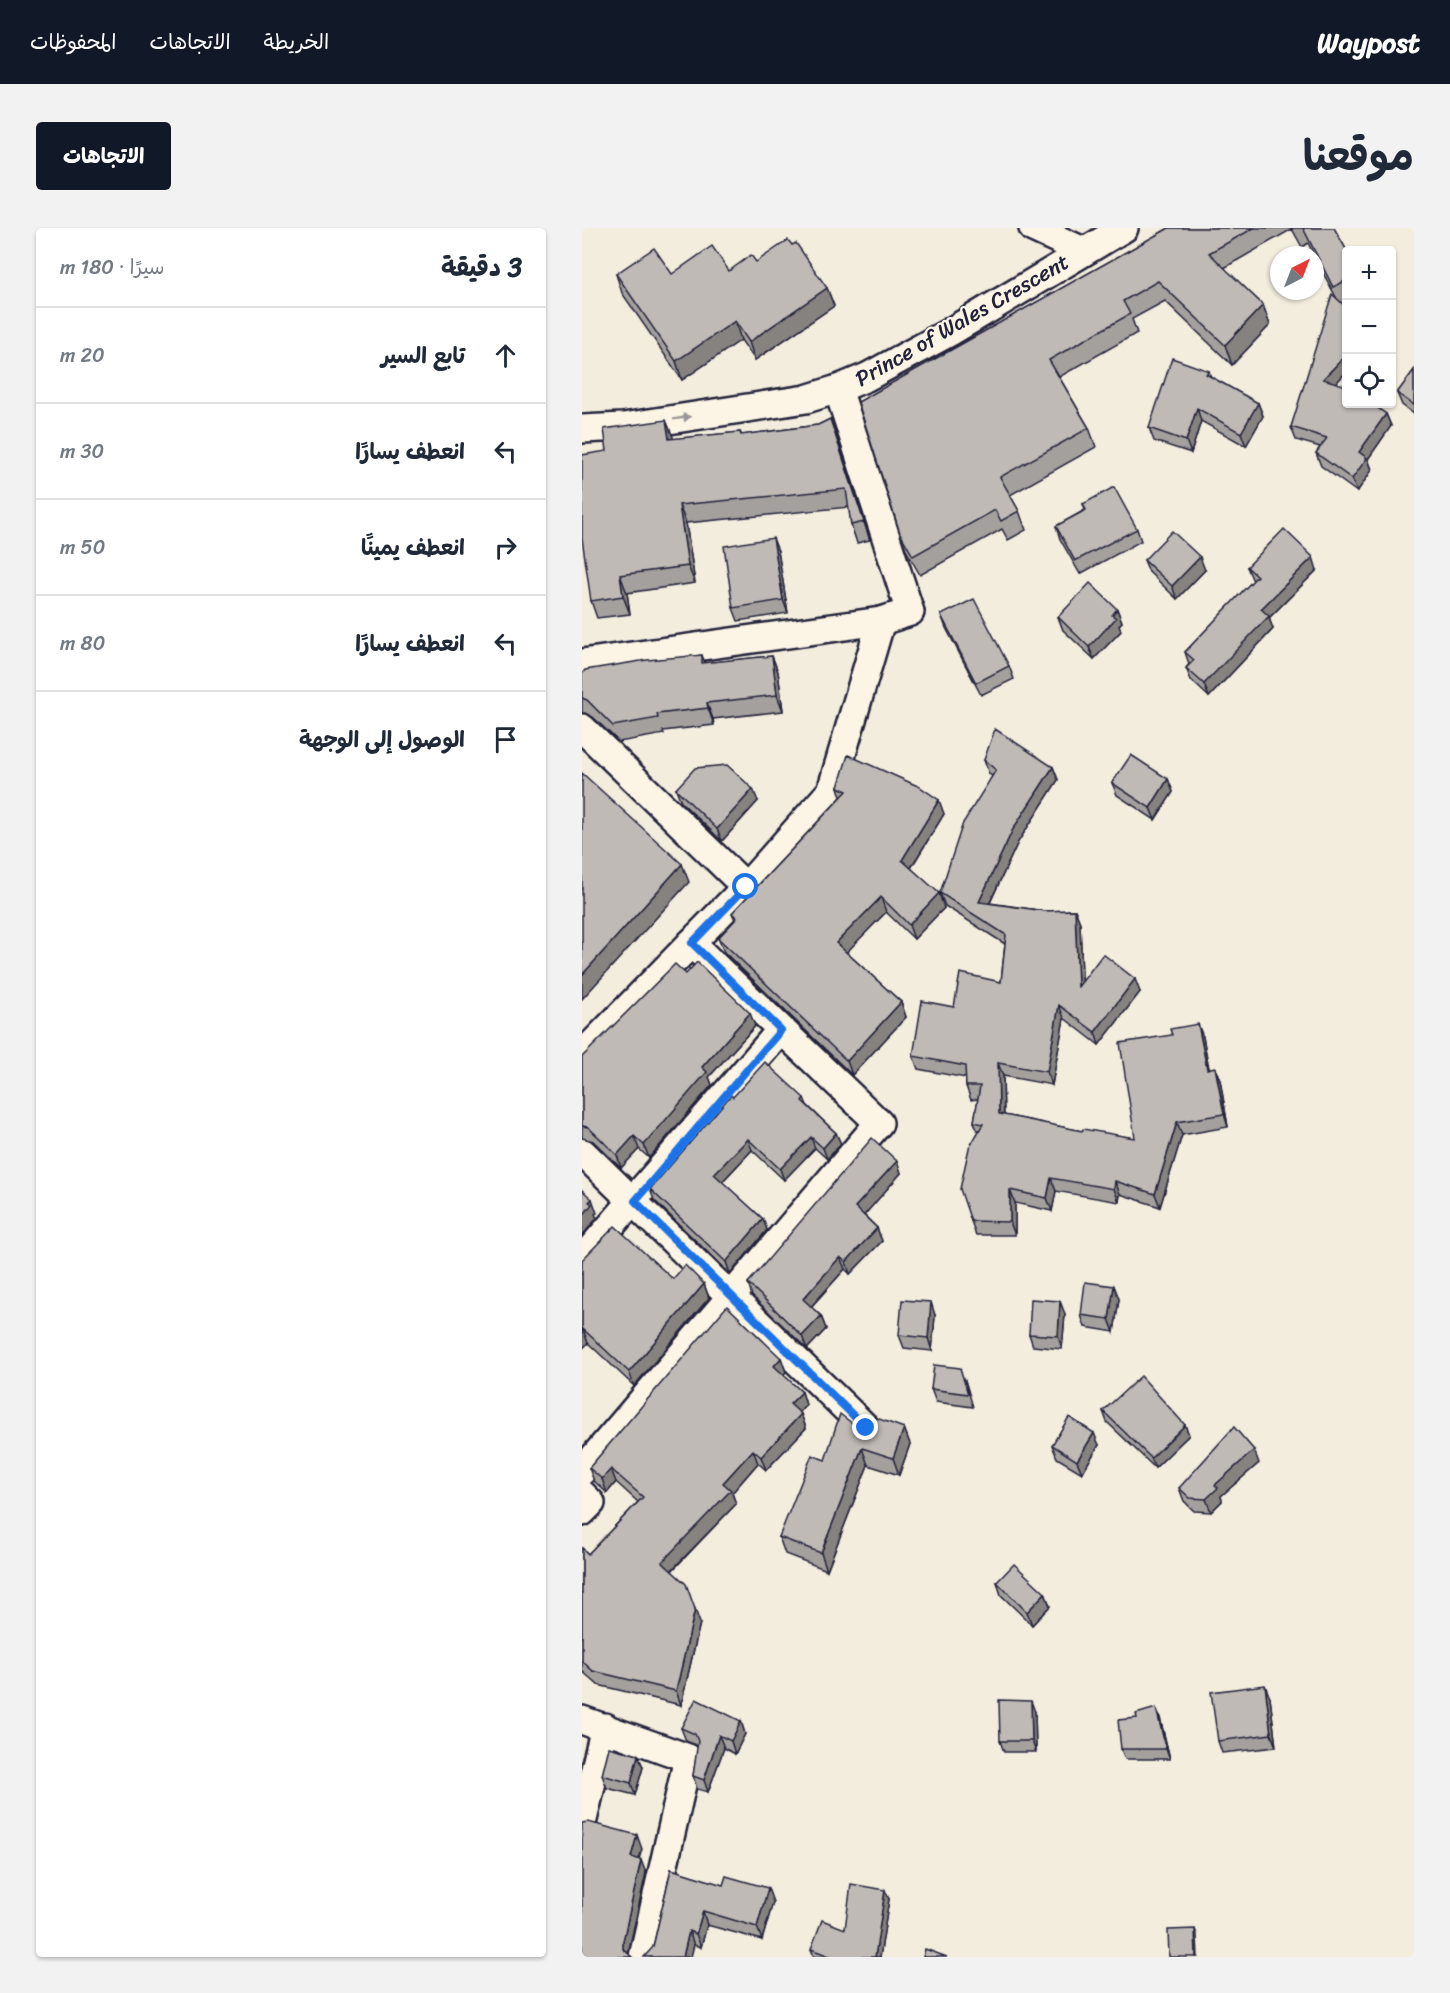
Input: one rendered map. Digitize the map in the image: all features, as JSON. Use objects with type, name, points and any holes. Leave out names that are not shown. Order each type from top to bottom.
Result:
[{"type":"street","points":[[1033,228],[1083,250]]},
{"type":"street","name":"Prince of Wales Crescent","points":[[582,429],[622,427],[806,399],[838,390],[950,332],[1083,250],[1124,228]]},
{"type":"street","points":[[582,663],[881,621],[910,612],[838,390]]},
{"type":"street","points":[[582,1055],[746,887],[831,791],[881,621]]},
{"type":"street","points":[[582,728],[746,887]]},
{"type":"street","points":[[582,1472],[879,1122],[692,943]]},
{"type":"street","points":[[582,1259],[635,1201],[781,1030]]},
{"type":"street","points":[[582,1152],[866,1428]]},
{"type":"street","points":[[582,1494],[591,1503],[582,1512]]},
{"type":"street","points":[[582,1824],[594,1724],[688,1758],[643,1957]]},
{"type":"building","points":[[1169,228],[1254,228],[1209,253],[1263,305],[1225,345],[1158,281],[1123,301],[1130,314],[1049,360],[1089,428],[1000,477],[1019,511],[1001,521],[995,510],[913,556],[900,533],[858,402]]},
{"type":"building","points":[[1303,228],[1334,228],[1344,246],[1342,246],[1342,282],[1333,287],[1324,269],[1324,246],[1312,246]]},
{"type":"building","points":[[788,240],[792,245],[796,243],[827,288],[749,342],[735,321],[676,361],[616,274],[654,248],[672,274],[712,246],[729,271],[751,255],[756,262]]},
{"type":"building","points":[[1332,294],[1342,303],[1342,359],[1323,379],[1342,385],[1342,408],[1378,408],[1386,414],[1359,452],[1367,458],[1352,479],[1316,453],[1327,438],[1291,427]]},
{"type":"building","points":[[1172,358],[1209,371],[1206,374],[1258,403],[1241,433],[1197,408],[1186,441],[1149,428]]},
{"type":"building","points":[[1414,370],[1414,405],[1397,393]]},
{"type":"building","points":[[830,419],[864,522],[851,525],[846,489],[679,505],[688,566],[620,575],[623,596],[591,601],[582,538],[582,455],[607,451],[604,429],[666,420],[669,439],[740,432],[741,435],[818,425]]},
{"type":"building","points":[[1114,487],[1137,529],[1075,561],[1056,526],[1086,510],[1083,504]]},
{"type":"building","points":[[1284,529],[1313,557],[1261,609],[1269,616],[1204,684],[1186,668],[1194,660],[1185,652],[1257,576],[1247,567]]},
{"type":"building","points":[[1172,531],[1200,557],[1172,586],[1144,560]]},
{"type":"building","points":[[773,538],[783,600],[733,608],[724,546]]},
{"type":"building","points":[[1090,583],[1117,609],[1112,615],[1116,618],[1089,647],[1058,617]]},
{"type":"building","points":[[974,599],[1009,666],[976,683],[941,615]]},
{"type":"building","points":[[702,655],[702,663],[772,656],[777,695],[707,703],[708,708],[657,714],[658,718],[613,726],[587,700],[582,698],[582,674],[585,670],[647,660]]},
{"type":"building","points":[[995,729],[1053,767],[1013,829],[979,902],[1045,911],[1075,910],[1078,987],[1103,954],[1135,979],[1095,1032],[1059,1005],[1047,1072],[998,1063],[999,1114],[1082,1131],[1083,1129],[1135,1138],[1120,1043],[1172,1035],[1170,1029],[1198,1024],[1207,1069],[1215,1067],[1224,1114],[1177,1122],[1155,1194],[1115,1181],[1114,1189],[1051,1178],[1047,1198],[1010,1190],[1010,1222],[971,1221],[960,1189],[969,1148],[983,1124],[974,1122],[980,1086],[966,1086],[965,1066],[913,1056],[922,1001],[954,1007],[960,973],[1001,982],[1006,935],[940,893],[963,823],[996,770],[984,760]]},
{"type":"building","points":[[848,755],[920,787],[939,800],[902,860],[939,893],[909,925],[881,897],[836,943],[901,1002],[847,1061],[718,938],[737,918],[732,913],[847,791],[838,787]]},
{"type":"building","points":[[1131,755],[1168,779],[1150,808],[1112,783]]},
{"type":"building","points":[[727,765],[753,789],[717,829],[676,789],[695,768]]},
{"type":"building","points":[[582,773],[682,864],[582,975]]},
{"type":"building","points":[[697,962],[750,1013],[702,1067],[707,1072],[644,1145],[634,1136],[617,1155],[588,1127],[582,1126],[582,1057],[675,964],[686,974]]},
{"type":"building","points":[[765,1062],[804,1098],[802,1101],[836,1133],[823,1148],[811,1137],[780,1169],[748,1139],[714,1174],[763,1219],[726,1262],[650,1189],[731,1095],[733,1097]]},
{"type":"building","points":[[872,1138],[897,1161],[855,1207],[877,1228],[846,1262],[840,1257],[803,1299],[821,1316],[802,1336],[748,1283]]},
{"type":"building","points":[[582,1190],[592,1199],[589,1202],[592,1204],[582,1217]]},
{"type":"building","points":[[615,1226],[673,1279],[685,1265],[704,1284],[629,1372],[582,1330],[582,1260]]},
{"type":"building","points":[[1085,1282],[1114,1286],[1109,1319],[1081,1315]]},
{"type":"building","points":[[1031,1299],[1060,1301],[1058,1336],[1029,1334]]},
{"type":"building","points":[[902,1300],[931,1302],[928,1338],[899,1335]]},
{"type":"building","points":[[727,1306],[781,1358],[774,1366],[802,1392],[790,1404],[801,1414],[761,1457],[753,1450],[723,1483],[731,1490],[662,1562],[686,1584],[695,1609],[676,1691],[593,1671],[582,1661],[582,1548],[588,1554],[643,1497],[611,1469],[602,1479],[589,1468]]},
{"type":"building","points":[[934,1365],[960,1368],[968,1394],[931,1389]]},
{"type":"building","points":[[1141,1376],[1185,1425],[1151,1458],[1103,1411]]},
{"type":"building","points":[[840,1414],[857,1427],[865,1426],[874,1417],[904,1428],[893,1458],[862,1448],[821,1553],[779,1537],[812,1455],[825,1460]]},
{"type":"building","points":[[1069,1417],[1094,1433],[1077,1461],[1052,1445]]},
{"type":"building","points":[[1234,1427],[1254,1450],[1215,1485],[1218,1488],[1206,1499],[1190,1498],[1179,1488]]},
{"type":"building","points":[[1014,1564],[1045,1593],[1027,1612],[997,1582]]},
{"type":"building","points":[[1265,1685],[1271,1734],[1218,1741],[1211,1692]]},
{"type":"building","points":[[696,1699],[741,1721],[731,1741],[719,1735],[704,1780],[693,1776],[698,1741],[695,1734],[681,1728]]},
{"type":"building","points":[[999,1700],[1031,1701],[1032,1741],[1000,1741]]},
{"type":"building","points":[[1156,1708],[1166,1749],[1121,1749],[1118,1720],[1137,1718],[1136,1714]]},
{"type":"building","points":[[609,1747],[638,1755],[631,1783],[602,1775]]},
{"type":"building","points":[[588,1822],[637,1835],[631,1857],[641,1860],[623,1941],[623,1949],[632,1957],[582,1957],[582,1823]]},
{"type":"building","points":[[671,1869],[723,1885],[726,1876],[768,1888],[757,1927],[703,1911],[696,1934],[689,1931],[683,1957],[644,1957],[653,1947]]},
{"type":"building","points":[[851,1884],[885,1890],[875,1957],[832,1957],[811,1949],[822,1920],[845,1929]]},
{"type":"building","points":[[1195,1929],[1196,1957],[1169,1957],[1168,1930]]},
{"type":"building","points":[[925,1949],[947,1957],[923,1957]]},
{"type":"route","points":[[746,887],[692,943],[781,1030],[635,1201],[866,1428]]}]
